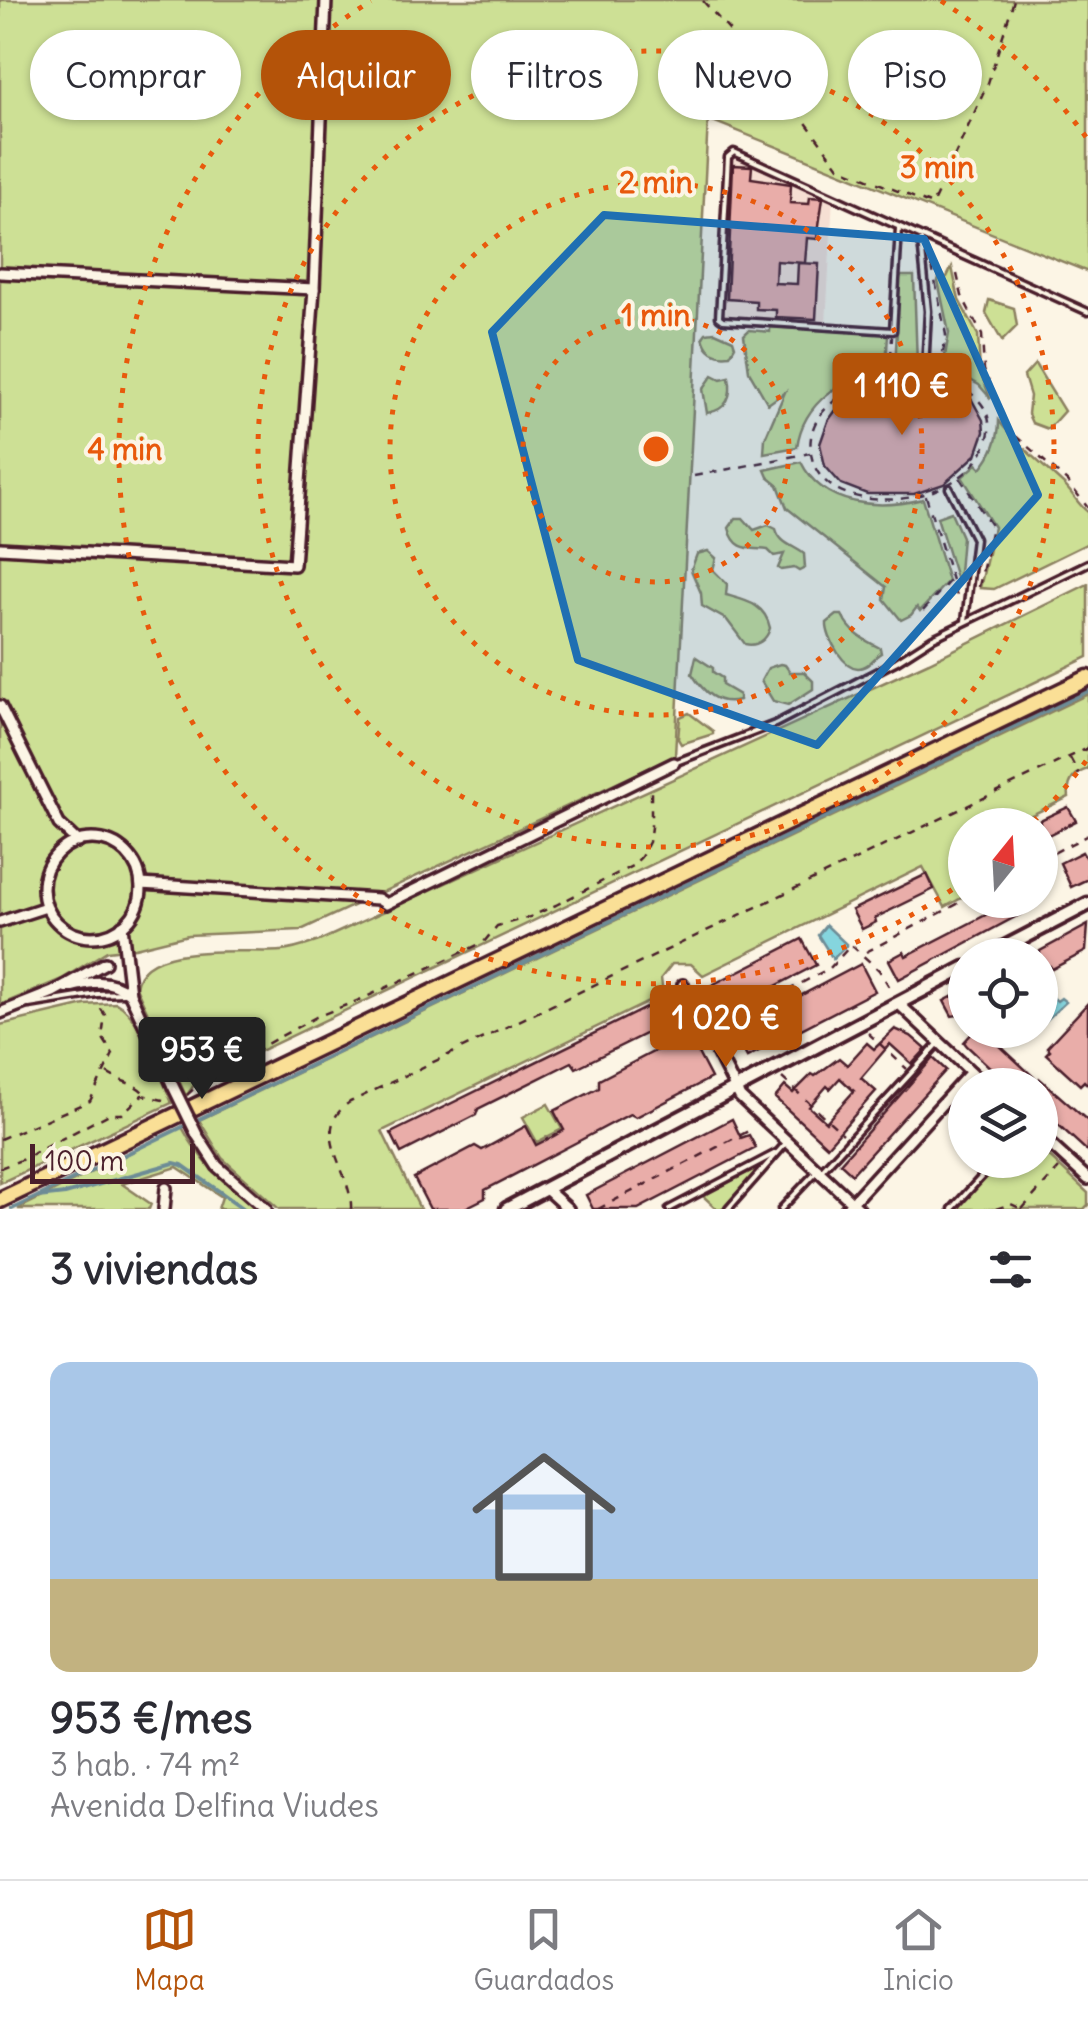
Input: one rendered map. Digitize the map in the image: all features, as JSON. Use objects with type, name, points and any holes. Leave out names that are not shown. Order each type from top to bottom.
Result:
[{"type":"highway","points":[[0,1200],[1088,678]]},
{"type":"street","points":[[0,548],[294,565],[314,289],[326,0]]},
{"type":"street","points":[[0,273],[314,289]]},
{"type":"street","points":[[0,706],[59,824],[78,842]]},
{"type":"street","points":[[142,884],[378,899],[386,904],[674,763]]},
{"type":"street","points":[[59,824],[61,850]]},
{"type":"street","points":[[104,840],[133,861],[142,884],[134,913],[122,926],[106,935],[88,937],[56,922],[46,907],[42,889],[46,872],[61,850],[78,842],[104,840]]},
{"type":"street","points":[[1023,938],[1088,904]]},
{"type":"street","points":[[0,922],[46,907]]},
{"type":"street","points":[[122,926],[130,994],[197,1135],[218,1166],[266,1209]]},
{"type":"street","points":[[106,935],[124,958]]},
{"type":"street","points":[[0,1013],[53,992],[106,963],[102,970],[105,982]]},
{"type":"street","points":[[507,1209],[735,1089],[895,998],[948,975]]},
{"type":"street","points":[[53,992],[105,982],[130,994]]},
{"type":"street","points":[[683,984],[735,1089],[853,1207],[948,1098]]},
{"type":"street","points":[[895,998],[967,1068]]},
{"type":"street","points":[[1058,1152],[1088,1180]]},
{"type":"street","points":[[164,1209],[166,1188]]},
{"type":"street","points":[[546,1188],[568,1209]]},
{"type":"lane","points":[[899,228],[892,331],[721,320],[718,314],[729,154],[738,152],[899,228],[921,240],[1088,312]]},
{"type":"lane","points":[[921,240],[928,312],[925,370]]},
{"type":"lane","points":[[949,488],[975,539],[965,622]]},
{"type":"lane","points":[[674,763],[775,724],[965,622],[1088,563]]},
{"type":"lane","points":[[14,1008],[98,994],[130,994]]},
{"type":"lane","points":[[782,1209],[940,1043]]},
{"type":"lane","points":[[728,1209],[787,1142]]},
{"type":"lane","points":[[670,1209],[776,1153]]},
{"type":"lane","points":[[952,1209],[980,1178]]},
{"type":"path","points":[[703,1],[778,85],[839,167],[932,205],[988,83],[1014,0]]},
{"type":"path","points":[[930,254],[946,335],[938,378]]},
{"type":"path","points":[[957,274],[962,296],[982,335],[984,370],[1008,430],[1068,482],[1088,508]]},
{"type":"path","points":[[890,376],[892,331]]},
{"type":"path","points":[[890,376],[938,378],[960,385],[984,408],[989,431],[980,456],[971,467],[926,494],[877,500],[846,493],[822,477],[810,453],[813,431],[828,408],[854,389],[890,376]]},
{"type":"path","points":[[694,476],[810,453]]},
{"type":"path","points":[[926,494],[965,622]]},
{"type":"path","points":[[922,611],[952,578]]},
{"type":"path","points":[[351,1209],[350,1187],[334,1156],[331,1136],[336,1115],[350,1102],[1088,748]]},
{"type":"path","points":[[1069,757],[1079,775]]},
{"type":"path","points":[[106,1072],[121,1083],[137,1086],[145,1094],[178,1101],[208,1076],[316,1017],[484,942],[497,926],[530,917],[632,866],[649,842],[650,775]]},
{"type":"path","points":[[1058,851],[1088,835]]},
{"type":"path","points":[[866,952],[948,909]]},
{"type":"path","points":[[716,1028],[830,968],[851,945],[880,971],[895,998]]},
{"type":"path","points":[[0,1139],[90,1100],[113,1054],[100,1032],[104,1011],[90,1000]]},
{"type":"path","points":[[868,1033],[912,1073]]},
{"type":"path","points":[[782,1078],[850,1140]]},
{"type":"path","points":[[0,1168],[109,1114],[122,1114],[130,1103],[145,1094]]},
{"type":"path","points":[[598,1209],[754,1128]]},
{"type":"path","points":[[996,1209],[1011,1204],[1022,1209],[1067,1160]]},
{"type":"highlighted area","points":[[604,215],[924,239],[1038,495],[817,745],[578,660],[492,332]]},
{"type":"shaded area","points":[[731,154],[833,197],[826,324],[721,318]]},
{"type":"green space","points":[[0,0],[1088,0],[1088,272],[710,120],[828,120],[828,30],[658,30],[658,120],[708,120],[675,756],[301,930],[188,935],[107,951],[62,979],[0,1005]]},
{"type":"green space","points":[[952,267],[959,300],[978,335],[980,372],[991,399],[979,385],[963,376],[961,381],[942,374],[949,333],[938,281],[939,277],[947,277]]},
{"type":"green space","points":[[900,276],[914,276],[917,365],[895,367]]},
{"type":"green space","points":[[989,300],[1014,308],[1017,326],[1002,341],[986,313]]},
{"type":"green space","points":[[770,327],[888,334],[886,368],[855,378],[828,394],[808,417],[797,447],[764,453],[765,438],[785,392],[768,404],[749,371],[744,335],[749,330],[770,332]]},
{"type":"green space","points":[[715,332],[733,340],[735,346],[730,355],[716,354],[707,346],[703,337]]},
{"type":"green space","points":[[1035,364],[1064,411],[1048,429],[1032,423],[1028,414],[1030,396],[1024,376]]},
{"type":"green space","points":[[713,375],[729,377],[730,390],[724,405],[707,413],[703,389]]},
{"type":"green space","points":[[999,421],[1088,512],[1088,543],[994,589],[980,588],[994,527],[962,477],[977,464],[981,468],[989,457]]},
{"type":"green space","points":[[801,462],[823,488],[854,502],[888,504],[923,499],[948,581],[920,611],[917,607],[901,620],[884,599],[886,587],[787,508],[778,485],[765,470]]},
{"type":"green space","points":[[951,512],[962,537],[958,584],[937,517]]},
{"type":"green space","points":[[736,518],[743,518],[754,530],[768,525],[776,529],[784,541],[804,554],[805,568],[781,570],[778,568],[784,554],[774,556],[768,550],[739,545],[729,528]]},
{"type":"green space","points":[[708,551],[716,558],[713,570],[727,584],[726,595],[754,605],[768,620],[770,628],[761,641],[745,644],[727,620],[702,606],[691,570],[697,554]]},
{"type":"green space","points":[[1088,584],[1088,657],[197,1081],[186,1096],[136,987],[142,972],[156,962],[197,953],[286,950],[319,941],[929,662]]},
{"type":"green space","points":[[842,615],[858,635],[880,648],[881,653],[866,666],[850,665],[833,645],[827,623]]},
{"type":"green space","points":[[696,657],[713,668],[722,678],[722,685],[739,695],[739,700],[724,701],[706,691],[692,674]]},
{"type":"green space","points":[[780,664],[790,672],[804,672],[813,681],[813,689],[788,705],[773,701],[761,681],[768,668]]},
{"type":"green space","points":[[1088,694],[1088,769],[1073,779],[1069,797],[1046,808],[948,808],[948,905],[945,907],[923,867],[703,975],[691,964],[672,964],[661,978],[663,995],[382,1131],[420,1209],[279,1209],[222,1158],[199,1120]]},
{"type":"green space","points":[[689,713],[713,734],[681,744],[680,717]]},
{"type":"green space","points":[[116,1003],[142,1033],[172,1103],[0,1183],[0,1025],[85,1005]]},
{"type":"green space","points":[[548,1104],[562,1129],[537,1142],[523,1117]]},
{"type":"green space","points":[[182,1127],[215,1172],[257,1209],[218,1209],[222,1197],[177,1167],[122,1184],[151,1204],[149,1209],[18,1209]]},
{"type":"green space","points":[[1058,1165],[1088,1193],[1084,1209],[956,1209],[985,1178],[1058,1178]]},
{"type":"green space","points":[[753,1170],[756,1173],[723,1209],[717,1209],[703,1196]]},
{"type":"water","points":[[826,925],[847,945],[833,959],[818,935]]},
{"type":"building","points":[[733,165],[752,166],[751,178],[791,184],[790,203],[809,204],[810,197],[823,198],[817,239],[807,238],[805,263],[776,261],[775,283],[797,284],[798,263],[819,264],[816,319],[776,317],[776,310],[756,309],[756,301],[727,299]]},
{"type":"building","points":[[922,379],[951,386],[972,400],[983,420],[984,432],[976,455],[944,484],[914,494],[867,494],[841,484],[825,466],[820,444],[836,410],[874,386]]},
{"type":"building","points":[[1068,807],[1076,821],[1058,830],[1058,812]]},
{"type":"building","points":[[1082,852],[1088,856],[1088,879],[1071,887],[1060,863]]},
{"type":"building","points":[[927,874],[934,889],[875,918],[876,922],[862,929],[852,910]]},
{"type":"building","points":[[980,918],[1013,918],[976,938],[948,938],[948,953],[899,979],[889,960],[904,952],[906,956]]},
{"type":"building","points":[[1088,925],[1086,951],[1058,966],[1058,941]]},
{"type":"building","points":[[802,939],[816,965],[724,1013],[710,986]]},
{"type":"building","points":[[861,964],[875,991],[747,1057],[733,1031]]},
{"type":"building","points":[[658,1002],[667,1019],[665,1024],[576,1068],[572,1062],[401,1153],[391,1133]]},
{"type":"building","points":[[1088,1003],[1088,1085],[1084,1081],[1080,1085],[1046,1054],[1048,1048],[1058,1048],[1058,1035]]},
{"type":"building","points":[[895,1029],[926,1049],[912,1064],[890,1044],[861,1078],[876,1091],[827,1146],[775,1098],[785,1086],[793,1093],[812,1074],[815,1076],[839,1058],[847,1065],[867,1043],[874,1049]],"holes":[[[840,1078],[854,1091],[826,1122],[809,1107],[827,1086],[830,1089]]]},
{"type":"building","points":[[688,1034],[711,1078],[636,1117],[630,1114],[485,1190],[485,1198],[463,1209],[430,1209],[414,1178],[475,1146],[482,1150],[526,1126],[536,1145],[554,1136],[564,1130],[554,1111],[599,1088],[599,1080]]},
{"type":"building","points":[[969,1048],[1002,1048],[1024,1068],[991,1068]]},
{"type":"building","points":[[933,1058],[946,1070],[852,1174],[840,1163]]},
{"type":"building","points":[[1058,1095],[1088,1121],[1088,1152],[1058,1124]]},
{"type":"building","points":[[732,1119],[741,1138],[749,1135],[756,1148],[638,1209],[593,1209],[586,1195]]},
{"type":"waterway","points":[[12,1209],[1088,691]]},
{"type":"waterway","points":[[38,1197],[65,1194],[174,1163],[244,1209]]}]
